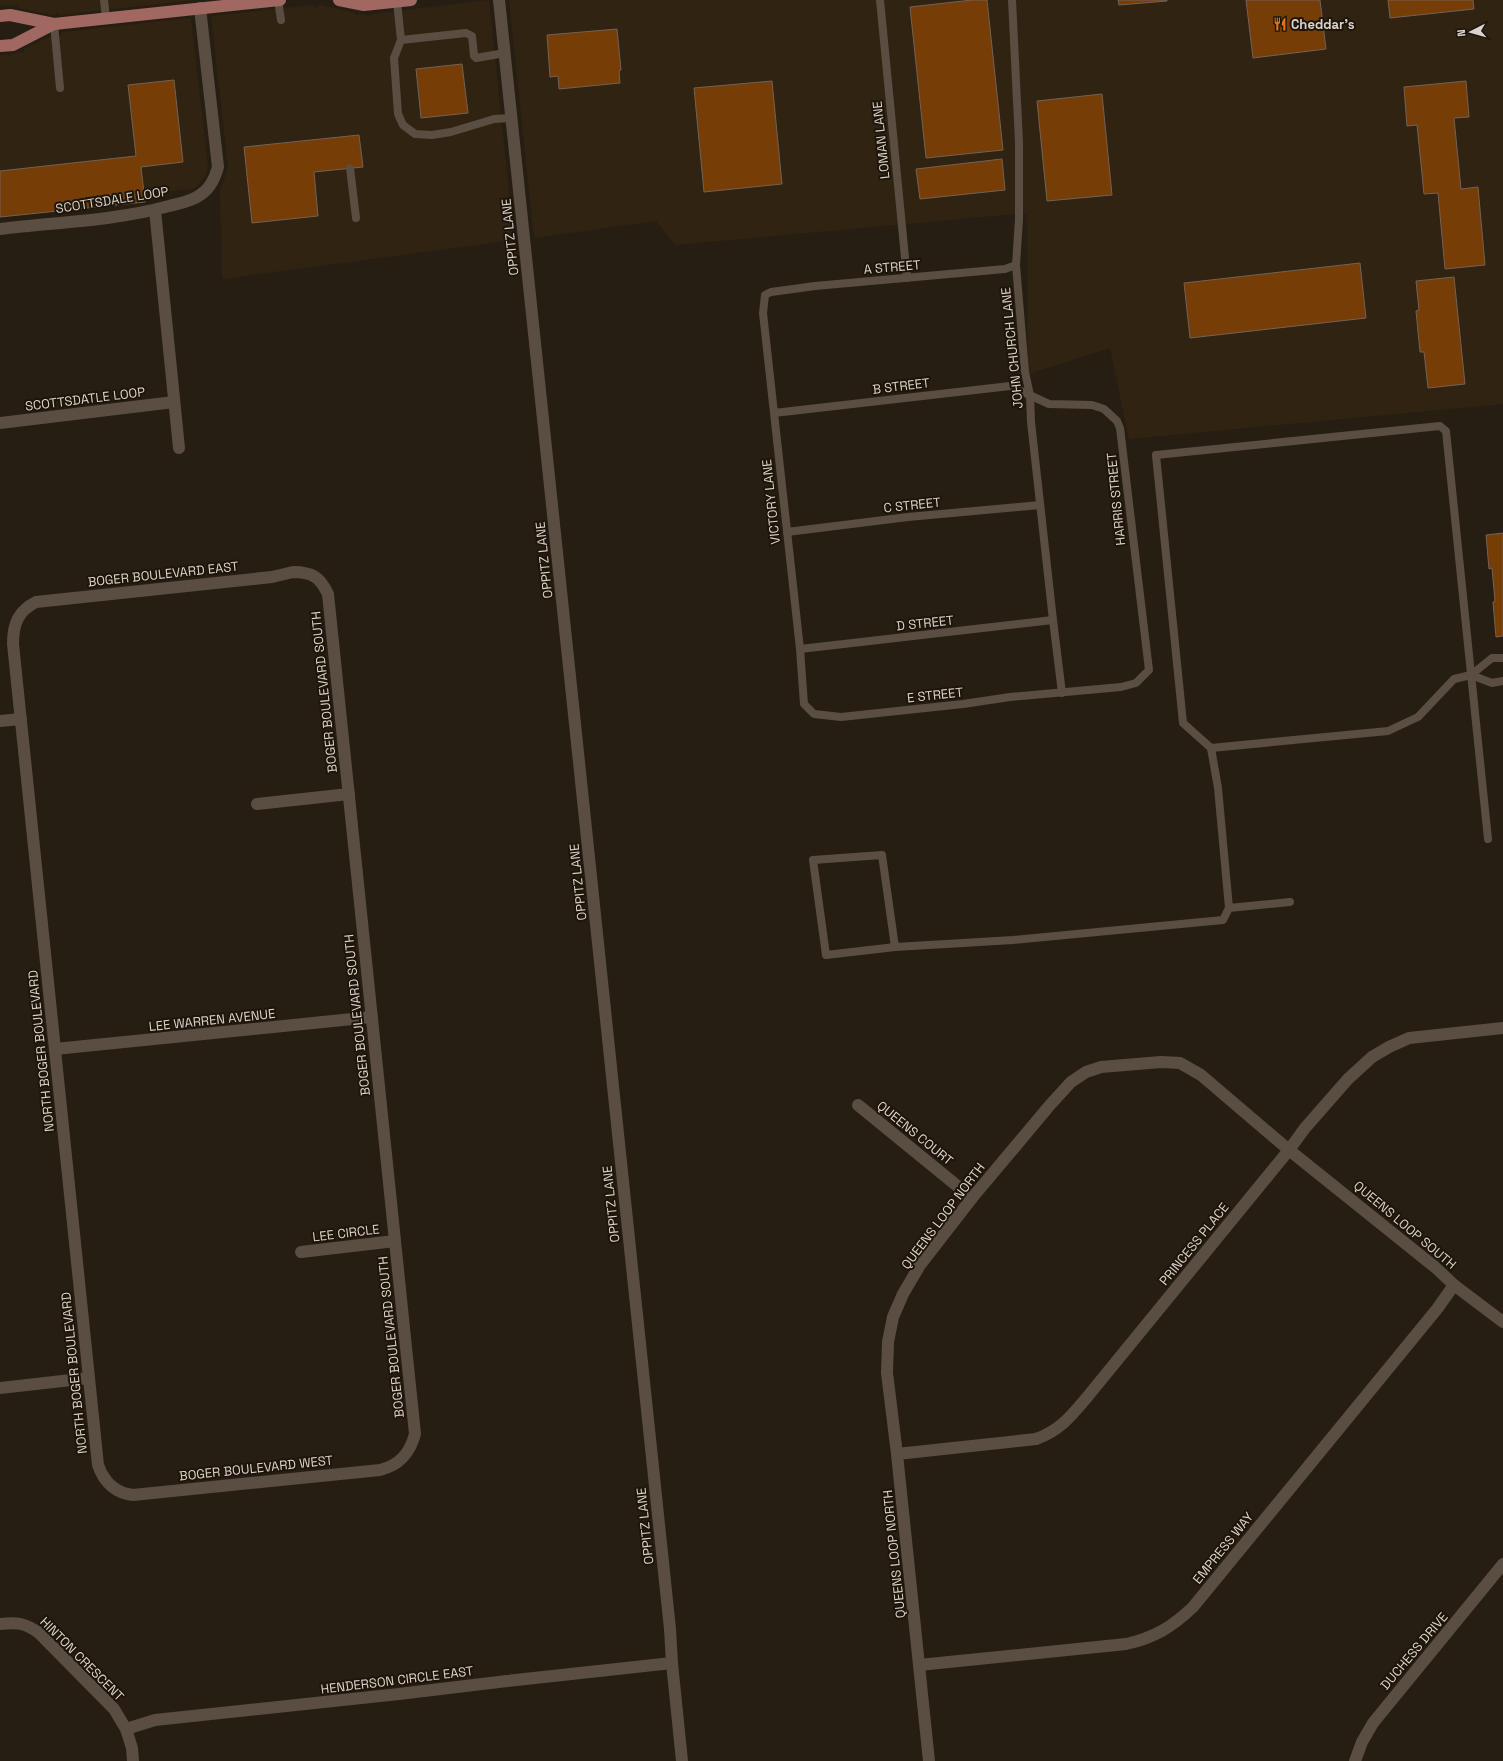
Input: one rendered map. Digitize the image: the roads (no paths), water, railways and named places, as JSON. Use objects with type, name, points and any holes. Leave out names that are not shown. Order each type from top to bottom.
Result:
[{"type":"main road","points":[[0,16],[10,15],[54,24],[200,8],[219,3],[279,0]]},
{"type":"main road","points":[[339,0],[364,5],[411,0]]},
{"type":"main road","points":[[0,46],[13,44],[54,24]]},
{"type":"street","name":"OPPITZ LANE","points":[[499,0],[669,1621],[682,1761]]},
{"type":"street","name":"SCOTTSDALE LOOP","points":[[0,229],[155,210],[191,200],[201,195],[214,179],[218,168],[200,8]]},
{"type":"street","points":[[155,210],[179,448]]},
{"type":"street","name":"SCOTTSDATLE LOOP","points":[[0,423],[174,402]]},
{"type":"street","name":"BOGER BOULEVARD EAST","points":[[20,614],[27,607],[36,602],[272,576],[293,572],[302,572],[312,575]]},
{"type":"street","name":"BOGER BOULEVARD SOUTH","points":[[312,575],[322,582],[328,594],[415,1434],[412,1445],[406,1455]]},
{"type":"street","name":"NORTH BOGER BOULEVARD","points":[[20,614],[15,623],[13,644],[98,1465],[101,1474],[108,1484]]},
{"type":"street","points":[[0,721],[21,719]]},
{"type":"street","points":[[257,804],[349,794]]},
{"type":"street","name":"LEE WARREN AVENUE","points":[[55,1049],[372,1017]]},
{"type":"street","name":"PRINCESS PLACE","points":[[897,1454],[1036,1439],[1050,1434],[1061,1426],[1093,1391],[1289,1150],[1305,1128],[1352,1075],[1372,1057],[1409,1038],[1503,1028]]},
{"type":"street","name":"QUEENS LOOP NORTH","points":[[929,1761],[897,1454],[887,1373],[888,1342],[893,1316],[903,1294],[920,1265],[972,1198],[1071,1082],[1086,1072],[1101,1067],[1161,1062],[1180,1064],[1201,1075],[1289,1150]]},
{"type":"street","name":"QUEENS COURT","points":[[858,1105],[972,1198]]},
{"type":"street","name":"QUEENS LOOP SOUTH","points":[[1289,1150],[1403,1240],[1454,1285],[1503,1322]]},
{"type":"street","name":"LEE CIRCLE","points":[[301,1252],[395,1241]]},
{"type":"street","name":"EMPRESS WAY","points":[[919,1665],[1126,1644],[1143,1640],[1178,1622],[1193,1607],[1437,1309],[1454,1285]]},
{"type":"street","points":[[0,1388],[89,1378]]},
{"type":"street","name":"BOGER BOULEVARD WEST","points":[[108,1484],[124,1494],[133,1495],[380,1470],[390,1467],[406,1455]]},
{"type":"street","name":"DUCHESS DRIVE","points":[[1355,1761],[1362,1742],[1373,1723],[1503,1564]]},
{"type":"street","name":"HINTON CRESCENT","points":[[0,1624],[17,1623],[28,1625],[39,1633],[114,1709],[126,1729],[132,1748],[133,1761]]},
{"type":"street","name":"HENDERSON CIRCLE EAST","points":[[126,1729],[155,1720],[672,1663]]},
{"type":"lane","points":[[104,0],[106,19]]},
{"type":"lane","points":[[279,0],[280,20]]},
{"type":"lane","name":"LOMAN LANE","points":[[880,0],[907,278]]},
{"type":"lane","name":"JOHN CHURCH LANE","points":[[1012,0],[1019,142],[1019,219],[1016,265],[1025,372],[1030,395],[1031,422],[1062,693]]},
{"type":"lane","points":[[397,2],[400,40],[394,58],[398,114],[403,125],[414,134],[432,135],[451,132],[494,119],[512,118]]},
{"type":"lane","points":[[54,24],[60,88]]},
{"type":"lane","points":[[400,40],[466,33],[472,36],[474,56],[476,58],[505,53]]},
{"type":"lane","points":[[350,168],[356,218]]},
{"type":"lane","name":"A STREET","points":[[771,292],[1005,269],[1016,265]]},
{"type":"lane","name":"VICTORY LANE","points":[[771,292],[765,295],[763,313],[800,649],[804,704],[811,711]]},
{"type":"lane","name":"B STREET","points":[[774,413],[1010,386],[1030,395]]},
{"type":"lane","name":"HARRIS STREET","points":[[1030,395],[1049,404],[1092,405],[1104,409],[1117,421],[1120,428],[1149,670]]},
{"type":"lane","points":[[895,947],[882,855],[813,860],[826,955],[895,947],[1013,940],[1223,920],[1229,908],[1218,788],[1211,748],[1183,723],[1156,455],[1440,426],[1446,431],[1488,839]]},
{"type":"lane","name":"C STREET","points":[[787,532],[908,517],[1040,504]]},
{"type":"lane","name":"D STREET","points":[[800,649],[1053,620]]},
{"type":"lane","points":[[1211,748],[1388,732],[1418,717],[1454,679],[1471,675],[1492,658],[1503,658]]},
{"type":"lane","name":"E STREET","points":[[811,711],[814,714],[841,717],[1121,687],[1136,683],[1149,670]]},
{"type":"lane","points":[[1471,675],[1492,683],[1503,682]]},
{"type":"lane","points":[[1229,908],[1290,902]]},
{"type":"place","name":"Cheddar's","points":[[1280,24]]}]
